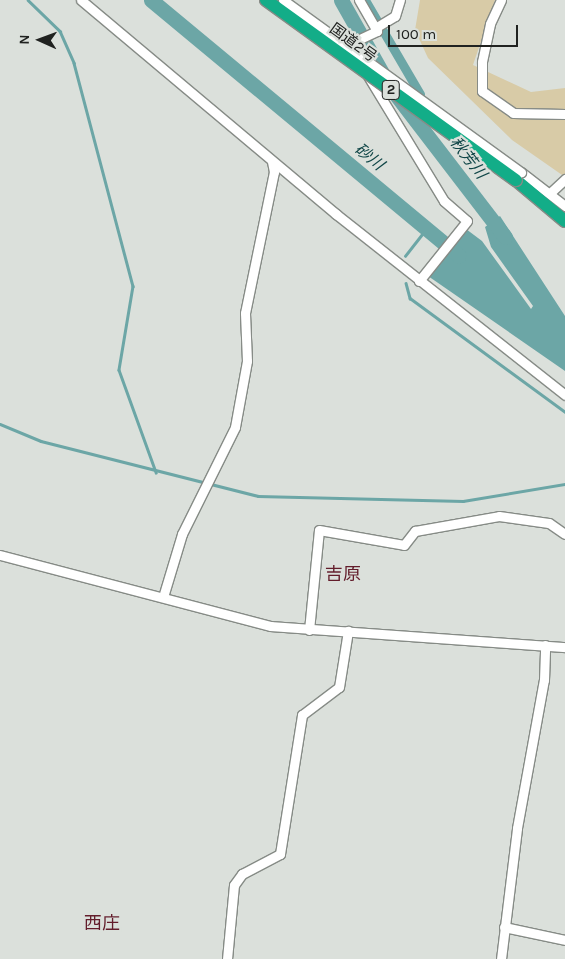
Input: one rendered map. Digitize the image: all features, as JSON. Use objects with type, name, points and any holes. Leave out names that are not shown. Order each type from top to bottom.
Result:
[{"type":"highway","name":"国道2号","points":[[266,0],[518,176],[565,221]]},
{"type":"street","points":[[81,0],[272,162],[565,395]]},
{"type":"street","points":[[283,0],[518,176],[550,193],[565,206]]},
{"type":"street","points":[[290,0],[350,44],[444,201],[467,221],[419,280]]},
{"type":"street","points":[[359,0],[378,27]]},
{"type":"street","points":[[350,44],[395,16],[400,0]]},
{"type":"street","points":[[501,0],[490,24],[482,62],[482,91],[513,113],[565,114]]},
{"type":"street","points":[[163,597],[182,534],[208,486],[238,415],[247,361],[245,313],[274,172],[272,162]]},
{"type":"street","points":[[550,193],[565,179]]},
{"type":"street","points":[[308,630],[319,530],[404,545],[415,531],[499,516],[549,523],[565,534]]},
{"type":"street","points":[[0,555],[87,581],[163,597],[271,626],[565,647]]},
{"type":"street","points":[[227,959],[234,885],[242,874],[280,854],[302,715],[338,687],[348,632]]},
{"type":"street","points":[[501,959],[517,828],[544,680],[545,645]]},
{"type":"street","points":[[504,927],[565,940]]},
{"type":"shaded area","points":[[420,0],[495,0],[473,65],[531,92],[565,88],[565,177],[512,140],[428,58],[415,30]]},
{"type":"water","points":[[500,216],[565,316],[565,371],[428,276],[466,229],[482,241],[531,309],[533,306],[491,247],[485,227]]},
{"type":"waterway","points":[[28,0],[60,31],[74,63],[133,286],[119,370],[156,472]]},
{"type":"waterway","name":"砂川","points":[[151,0],[459,256]]},
{"type":"waterway","name":"秋芳川","points":[[341,0],[390,87],[505,237]]},
{"type":"waterway","points":[[365,0],[420,94]]},
{"type":"waterway","points":[[405,256],[425,230]]},
{"type":"waterway","points":[[406,283],[410,298],[565,412]]},
{"type":"waterway","points":[[0,424],[41,441],[258,496],[463,501],[565,484]]},
{"type":"district","name":"吉原","points":[[343,574]]},
{"type":"district","name":"西庄","points":[[102,923]]}]
